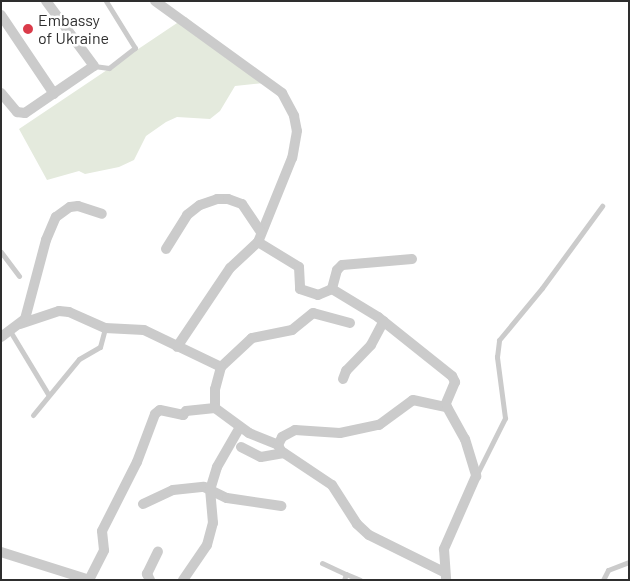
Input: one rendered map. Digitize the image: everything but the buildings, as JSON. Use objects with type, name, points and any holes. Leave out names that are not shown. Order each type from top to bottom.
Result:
[{"type":"street","points":[[1,93],[21,113],[54,94],[94,66],[46,1]]},
{"type":"street","points":[[155,1],[188,28],[237,58],[282,93],[289,103],[294,116],[296,144],[260,237],[230,268],[177,347]]},
{"type":"street","points":[[1,15],[54,94]]},
{"type":"street","points":[[166,250],[187,215],[200,204],[217,199],[228,199],[242,204],[260,237],[299,267],[300,289],[318,295],[332,290]]},
{"type":"street","points":[[20,324],[28,312],[46,240],[56,216],[70,207],[78,206],[102,214]]},
{"type":"street","points":[[332,290],[337,270],[342,265],[412,259]]},
{"type":"street","points":[[332,290],[384,321],[452,376],[455,382],[446,406]]},
{"type":"street","points":[[5,334],[20,324],[59,310],[105,328],[144,330],[222,367]]},
{"type":"street","points":[[215,408],[215,389],[222,367],[252,338],[292,330],[312,313],[350,323]]},
{"type":"street","points":[[343,379],[346,371],[371,345],[384,321]]},
{"type":"street","points":[[1,552],[90,579],[104,550],[102,531],[129,473],[137,462],[155,414],[160,410],[183,415],[186,411],[215,408],[240,427],[281,449],[337,490],[357,524],[369,536],[445,576],[444,549],[476,476],[465,439],[446,406],[413,400],[379,425],[340,433],[295,430],[282,437],[281,449]]},
{"type":"street","points":[[183,580],[207,546],[213,523],[210,490],[217,467],[240,427]]},
{"type":"street","points":[[241,447],[261,456],[281,449]]},
{"type":"street","points":[[143,504],[185,487],[210,490],[227,498],[281,506]]},
{"type":"street","points":[[150,580],[147,574],[158,550]]},
{"type":"lane","points":[[94,66],[109,68],[136,48],[106,1]]},
{"type":"lane","points":[[476,476],[505,418],[497,357],[499,340],[602,206]]},
{"type":"lane","points":[[1,252],[19,276]]},
{"type":"lane","points":[[33,415],[78,359],[100,347],[105,328]]},
{"type":"lane","points":[[5,334],[48,394]]},
{"type":"lane","points":[[603,580],[608,570],[629,562]]},
{"type":"lane","points":[[322,563],[360,580]]},
{"type":"lane","points":[[344,580],[346,574]]},
{"type":"shaded area","points":[[186,17],[264,83],[235,86],[220,111],[210,119],[177,117],[166,122],[146,136],[134,160],[119,167],[85,174],[79,171],[47,180],[19,129]]},
{"type":"place","name":"Embassy of Ukraine","points":[[28,29]]}]
